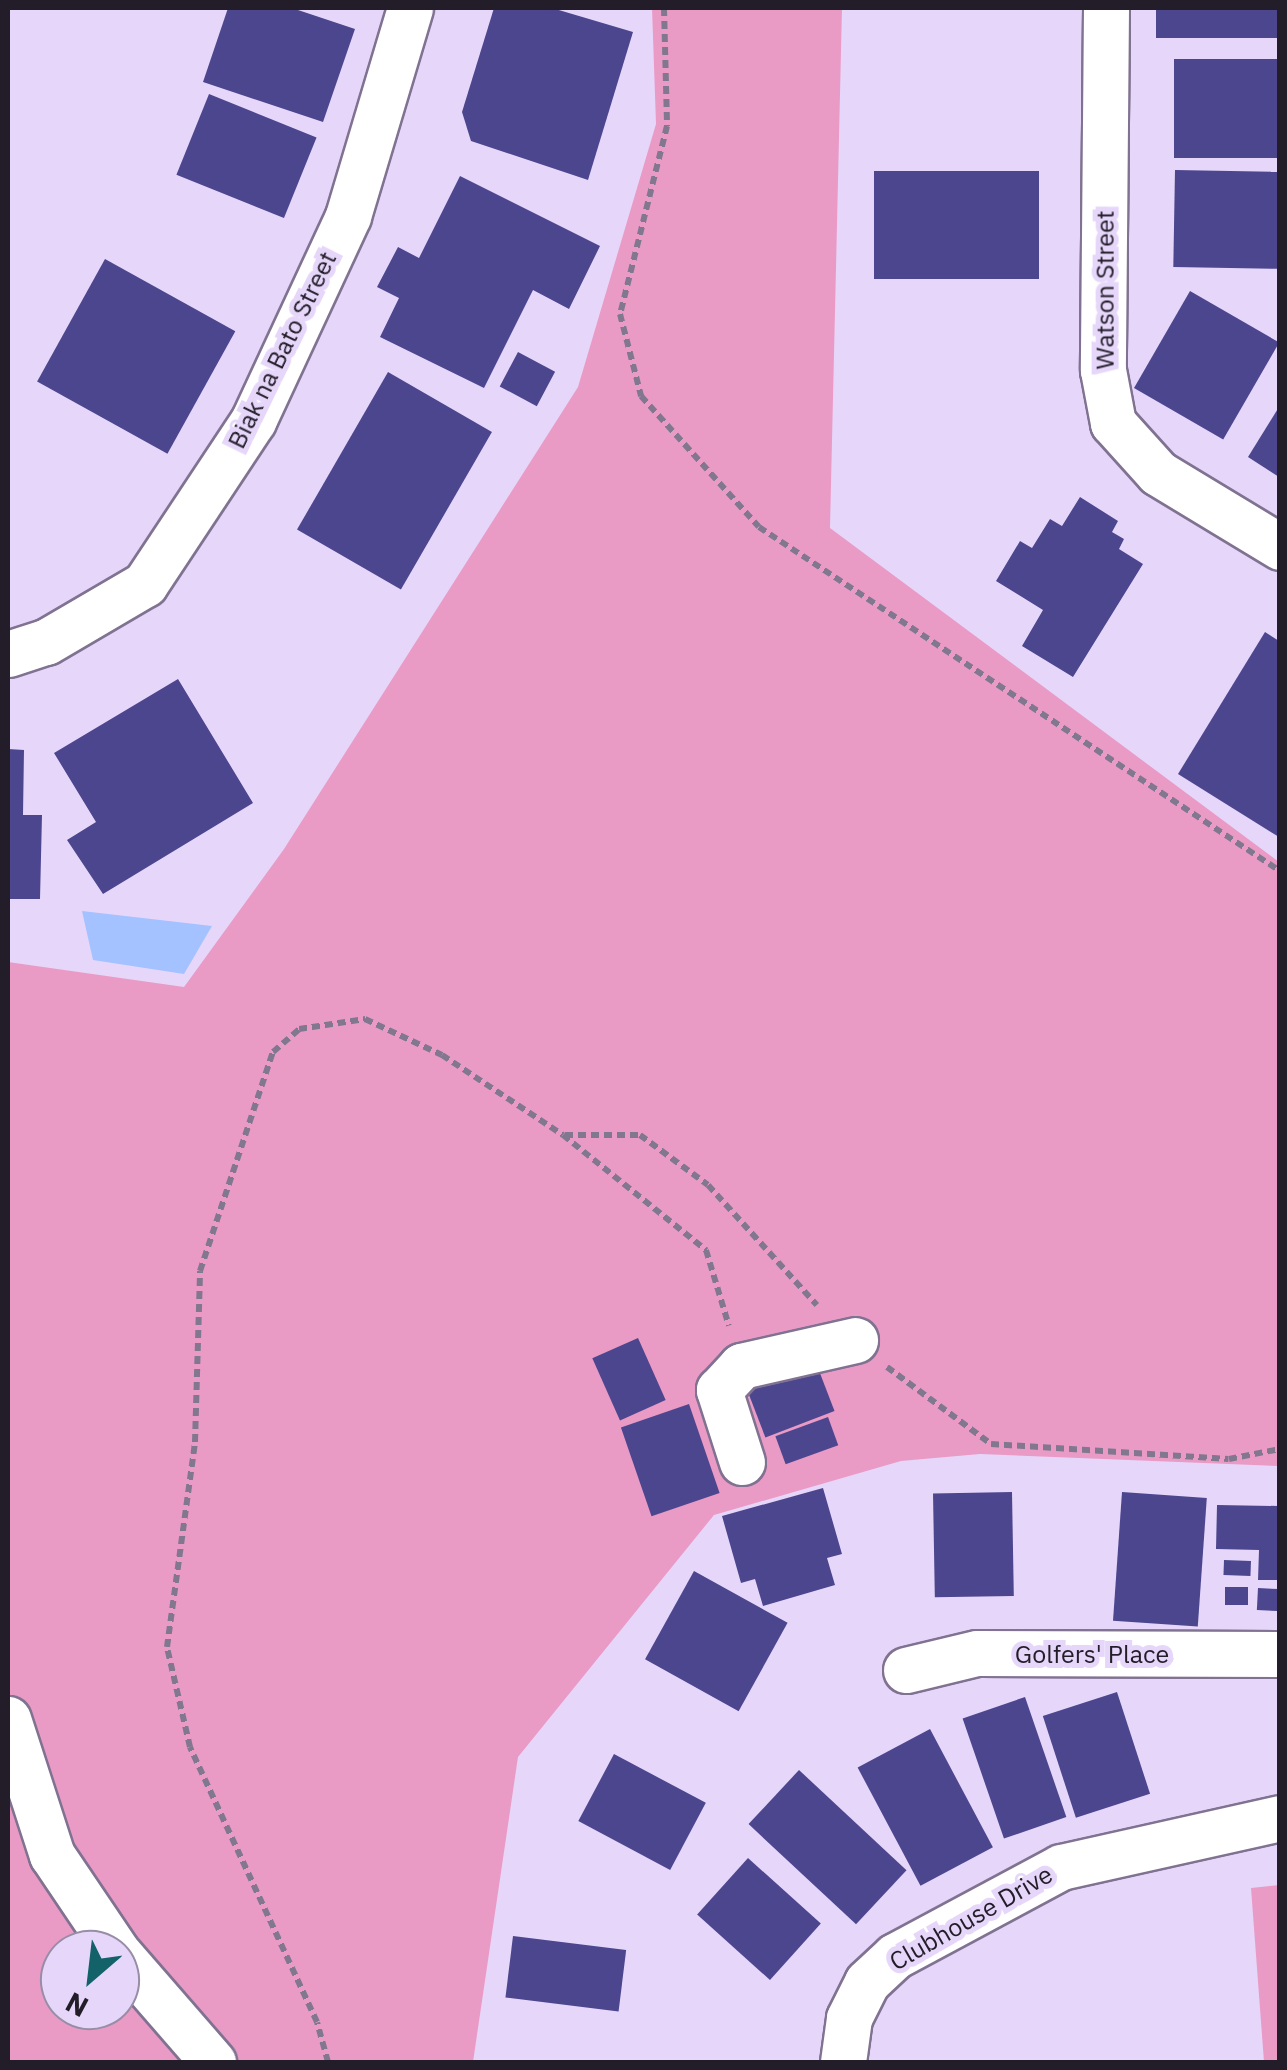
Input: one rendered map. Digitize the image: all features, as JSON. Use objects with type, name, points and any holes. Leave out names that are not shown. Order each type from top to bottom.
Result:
[{"type":"street","name":"Biak na Bato Street","points":[[8,654],[46,642],[145,584],[253,421],[348,216],[410,8]]},
{"type":"street","name":"Watson Street","points":[[1106,8],[1103,370],[1113,423],[1158,472],[1280,547]]},
{"type":"street","points":[[742,1462],[719,1390],[741,1366],[855,1340]]},
{"type":"street","name":"Golfers' Place","points":[[906,1670],[978,1653],[1280,1654]]},
{"type":"street","points":[[8,1719],[52,1855],[103,1930]]},
{"type":"street","name":"Clubhouse Drive","points":[[843,2062],[861,1994],[895,1956],[1062,1867],[1280,1818]]},
{"type":"street","points":[[140,1978],[212,2062]]},
{"type":"path","points":[[664,8],[667,126],[620,314],[641,396],[759,528],[1280,871]]},
{"type":"path","points":[[328,2062],[318,2022],[190,1747],[167,1647],[195,1442],[200,1271],[273,1052],[299,1029],[364,1019],[442,1056],[564,1135],[706,1250],[741,1366]]},
{"type":"path","points":[[564,1135],[640,1135],[708,1184],[795,1285],[855,1340],[991,1444],[1229,1459],[1280,1449]]},
{"type":"shaded area","points":[[652,8],[842,8],[830,528],[1279,862],[1279,1466],[980,1454],[901,1461],[714,1515],[518,1757],[473,2062],[8,2062],[8,962],[184,987],[284,849],[578,387],[656,124]]},
{"type":"shaded area","points":[[1279,1885],[1279,2062],[1264,2062],[1251,1888]]},
{"type":"water","points":[[82,911],[212,926],[184,974],[93,960]]},
{"type":"building","points":[[228,8],[292,8],[355,29],[323,122],[203,82]]},
{"type":"building","points":[[494,8],[552,8],[633,32],[588,180],[471,141],[462,112]]},
{"type":"building","points":[[1156,8],[1279,8],[1279,38],[1156,38]]},
{"type":"building","points":[[1174,59],[1279,59],[1279,158],[1174,158]]},
{"type":"building","points":[[209,94],[317,137],[284,218],[176,175]]},
{"type":"building","points":[[1175,170],[1279,172],[1277,269],[1173,267]]},
{"type":"building","points":[[874,171],[1039,171],[1039,279],[874,279]]},
{"type":"building","points":[[460,176],[600,246],[569,309],[533,290],[484,388],[380,337],[399,298],[377,287],[398,247],[419,258]]},
{"type":"building","points":[[105,259],[235,331],[167,454],[37,381]]},
{"type":"building","points":[[1190,291],[1279,342],[1223,439],[1134,388]]},
{"type":"building","points":[[518,352],[555,372],[537,406],[500,386]]},
{"type":"building","points":[[388,372],[492,432],[401,590],[297,530]]},
{"type":"building","points":[[1279,407],[1279,477],[1248,457]]},
{"type":"building","points":[[1080,497],[1118,521],[1112,532],[1124,539],[1119,549],[1143,564],[1073,677],[1022,646],[1043,610],[996,581],[1020,541],[1032,548],[1050,519],[1062,526]]},
{"type":"building","points":[[1265,632],[1279,641],[1279,837],[1178,774]]},
{"type":"building","points":[[178,679],[253,803],[103,894],[67,840],[96,822],[54,753]]},
{"type":"building","points":[[8,749],[24,750],[23,815],[42,815],[40,899],[8,899]]},
{"type":"building","points":[[638,1338],[666,1400],[620,1420],[592,1358]]},
{"type":"building","points":[[813,1355],[835,1411],[765,1438],[744,1382]]},
{"type":"building","points":[[689,1404],[720,1493],[652,1516],[621,1427]]},
{"type":"building","points":[[828,1417],[838,1445],[786,1464],[775,1436]]},
{"type":"building","points":[[823,1488],[842,1554],[827,1558],[835,1585],[763,1606],[755,1579],[741,1583],[722,1516]]},
{"type":"building","points":[[1012,1492],[1014,1596],[935,1597],[933,1493]]},
{"type":"building","points":[[1122,1492],[1207,1498],[1198,1627],[1113,1621]]},
{"type":"building","points":[[1217,1505],[1279,1506],[1279,1580],[1258,1580],[1259,1550],[1216,1549]]},
{"type":"building","points":[[1224,1560],[1251,1561],[1250,1576],[1223,1575]]},
{"type":"building","points":[[694,1571],[788,1623],[739,1711],[645,1659]]},
{"type":"building","points":[[1225,1587],[1248,1587],[1248,1605],[1225,1605]]},
{"type":"building","points":[[1258,1588],[1279,1589],[1278,1611],[1257,1610]]},
{"type":"building","points":[[1117,1692],[1150,1794],[1076,1818],[1043,1716]]},
{"type":"building","points":[[1025,1697],[1066,1817],[1004,1839],[963,1718]]},
{"type":"building","points":[[930,1729],[993,1847],[921,1886],[858,1767]]},
{"type":"building","points":[[614,1754],[706,1803],[670,1870],[578,1821]]},
{"type":"building","points":[[799,1770],[907,1870],[856,1924],[749,1824]]},
{"type":"building","points":[[748,1858],[821,1924],[770,1980],[697,1914]]},
{"type":"building","points":[[513,1936],[626,1950],[619,2011],[505,1998]]}]
